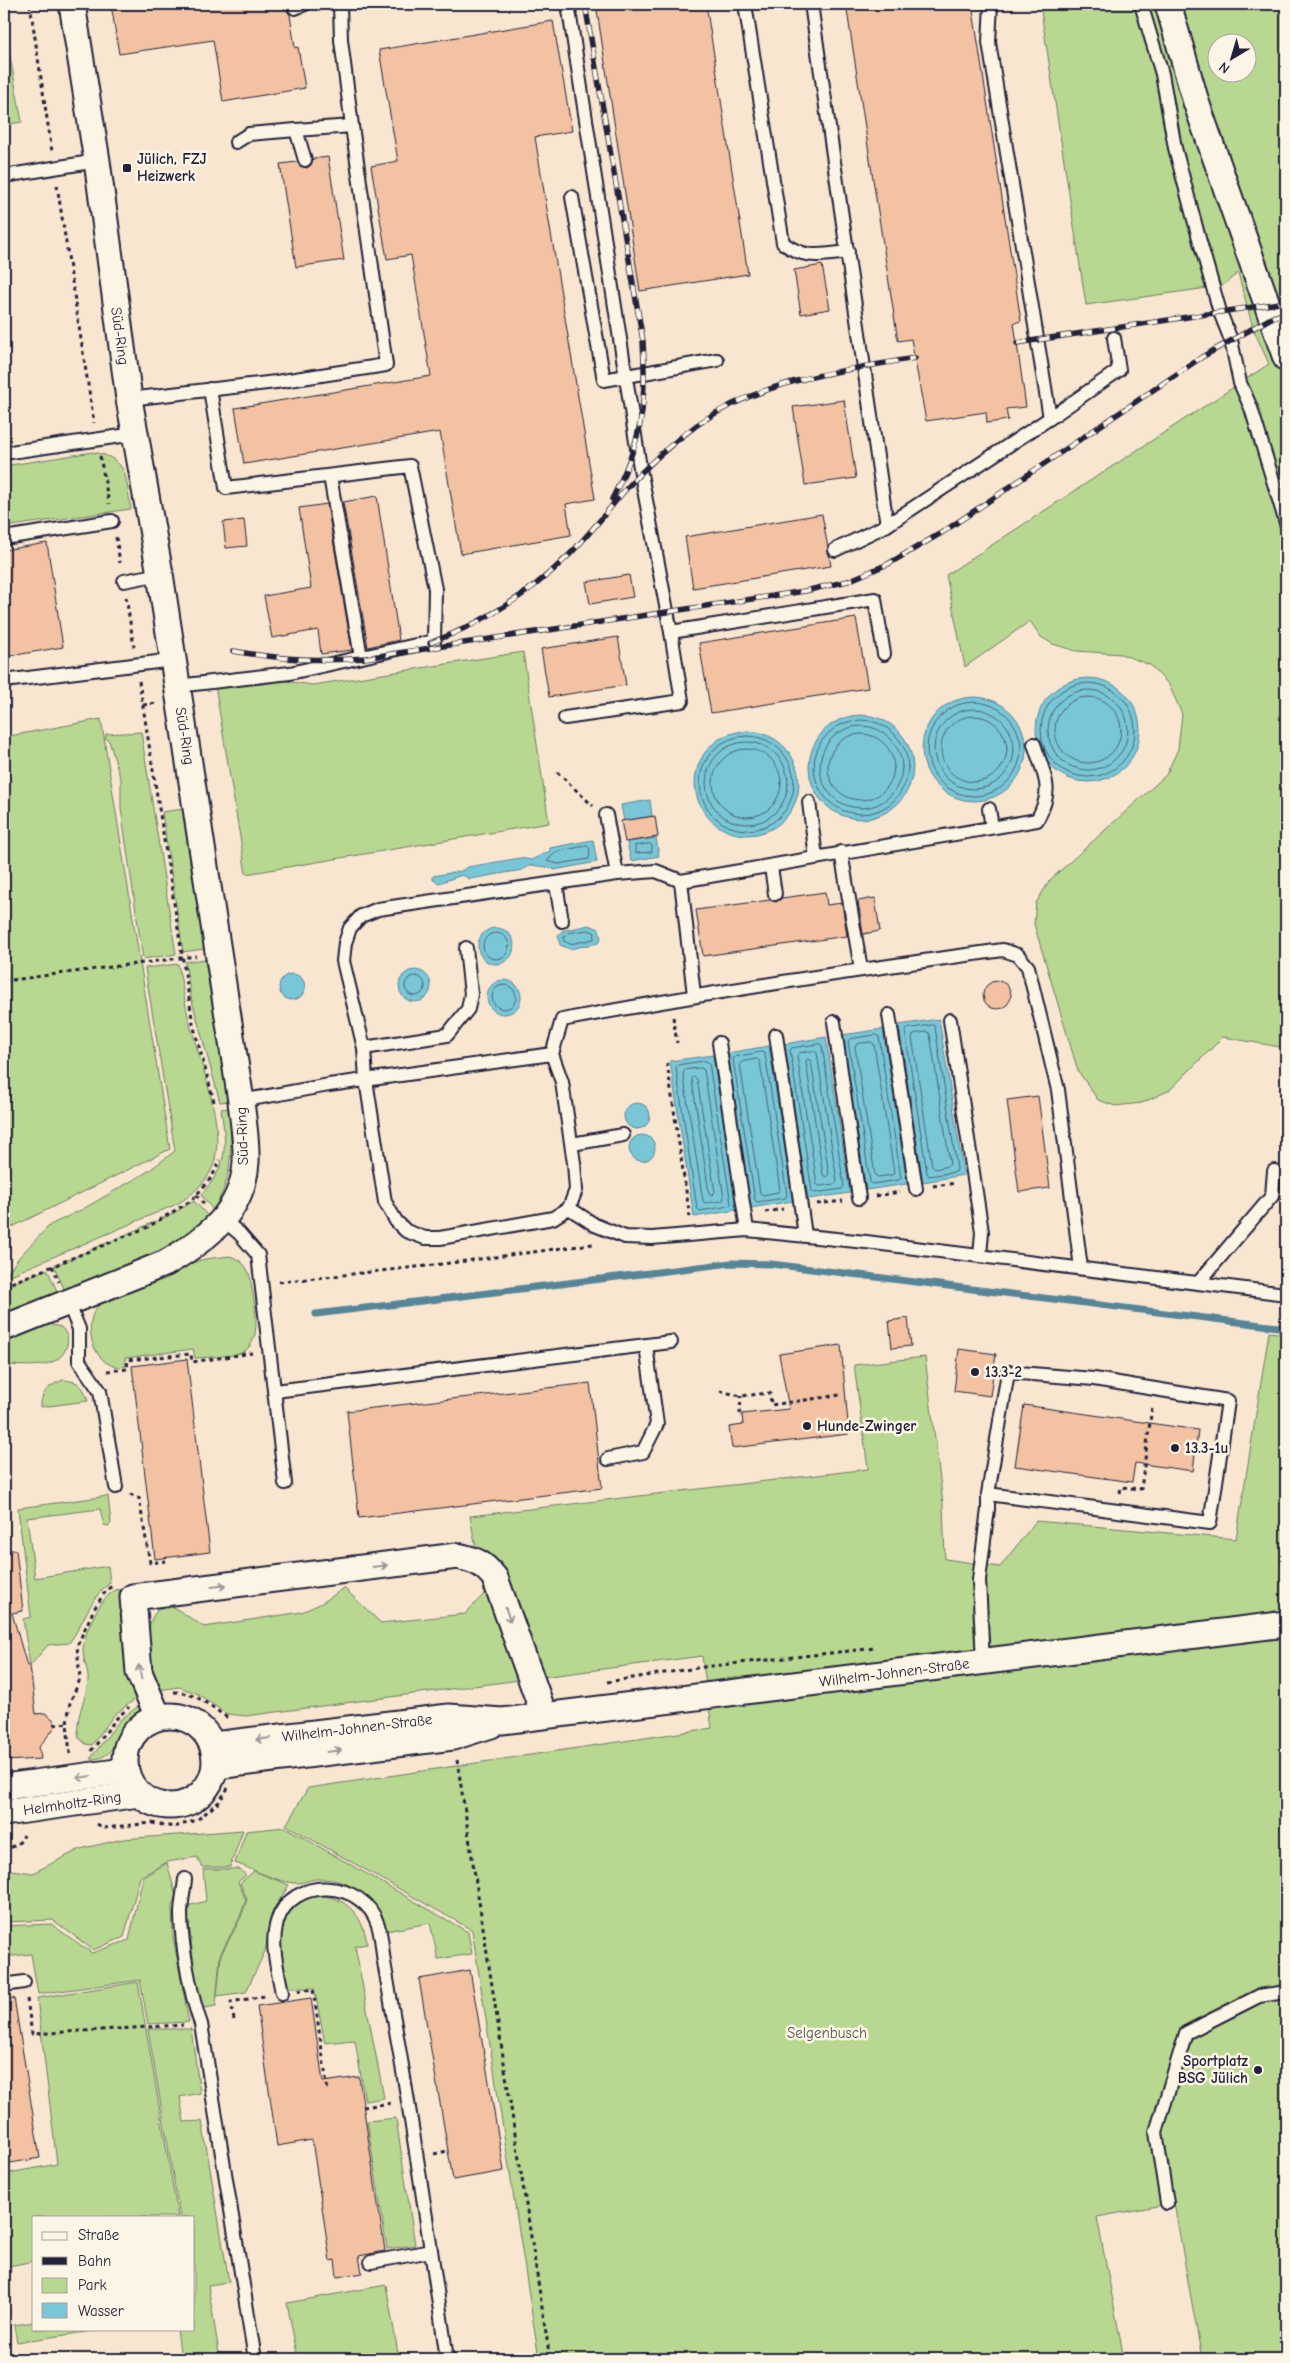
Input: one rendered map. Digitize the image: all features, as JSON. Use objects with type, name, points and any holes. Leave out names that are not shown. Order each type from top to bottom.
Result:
[{"type":"street","name":"Süd-Ring","points":[[4,1328],[166,1263],[209,1235],[223,1220],[240,1191],[246,1162],[241,1101],[160,574],[129,399],[97,161],[72,4]]},
{"type":"street","points":[[1168,4],[1196,102],[1286,358]]},
{"type":"street","points":[[154,1706],[142,1726],[130,1739],[124,1755],[124,1771],[139,1794],[151,1803],[165,1806],[181,1805],[194,1800],[206,1790],[215,1756],[210,1738],[197,1725],[154,1706],[139,1672],[133,1597],[457,1556],[485,1565],[495,1578],[544,1715]]},
{"type":"street","name":"Wilhelm-Johnen-Straße","points":[[215,1756],[249,1762],[453,1737],[502,1721],[544,1715],[1286,1624]]},
{"type":"street","name":"Wilhelm-Johnen-Straße","points":[[215,1756],[449,1717],[502,1721]]},
{"type":"street","name":"Helmholtz-Ring","points":[[4,1787],[124,1771]]},
{"type":"street","name":"Helmholtz-Ring","points":[[4,1813],[139,1794]]},
{"type":"lane","points":[[129,399],[276,382],[386,365],[340,40],[340,4]]},
{"type":"lane","points":[[565,718],[682,701],[671,632],[640,474],[568,4]]},
{"type":"lane","points":[[745,4],[783,243],[794,251],[812,257],[848,252]]},
{"type":"lane","points":[[811,4],[887,525]]},
{"type":"lane","points":[[991,4],[989,42],[1050,418]]},
{"type":"lane","points":[[1141,4],[1162,74],[1175,148],[1220,312],[1231,340],[1240,383],[1252,408],[1286,523]]},
{"type":"lane","points":[[236,142],[249,134],[352,126]]},
{"type":"lane","points":[[296,130],[305,160]]},
{"type":"lane","points":[[4,176],[97,161]]},
{"type":"lane","points":[[572,197],[604,380],[716,360]]},
{"type":"lane","points":[[834,550],[887,525],[1120,370],[1114,338]]},
{"type":"lane","points":[[177,686],[290,673],[434,641],[435,590],[410,466],[226,488],[210,389]]},
{"type":"lane","points":[[4,453],[135,434]]},
{"type":"lane","points":[[330,476],[361,657]]},
{"type":"lane","points":[[4,538],[112,521]]},
{"type":"lane","points":[[124,581],[160,574]]},
{"type":"lane","points":[[671,632],[875,599],[884,654]]},
{"type":"lane","points":[[4,681],[173,660]]},
{"type":"lane","points":[[1034,744],[1048,786],[1046,804],[1037,820],[841,852],[771,867],[681,881],[656,871],[617,874],[378,909],[361,916],[350,928],[344,943],[343,962],[364,1048],[366,1080],[385,1202],[396,1221],[406,1231],[425,1238],[440,1238],[553,1218],[569,1208],[576,1190],[572,1144],[562,1082],[552,1054],[562,1020],[670,999],[861,969],[1003,950],[1018,955],[1028,967],[1058,1090],[1081,1268]]},
{"type":"lane","points":[[809,802],[816,858]]},
{"type":"lane","points":[[989,809],[992,827]]},
{"type":"lane","points":[[606,815],[617,874]]},
{"type":"lane","points":[[841,852],[861,969]]},
{"type":"lane","points":[[771,867],[775,894]]},
{"type":"lane","points":[[681,881],[694,995]]},
{"type":"lane","points":[[556,884],[562,921]]},
{"type":"lane","points":[[364,1048],[446,1035],[468,1009],[471,994],[466,948]]},
{"type":"lane","points":[[889,1015],[916,1189]]},
{"type":"lane","points":[[950,1020],[982,1232],[980,1256]]},
{"type":"lane","points":[[834,1022],[859,1198]]},
{"type":"lane","points":[[776,1035],[805,1236]]},
{"type":"lane","points":[[719,1043],[748,1230]]},
{"type":"lane","points":[[241,1101],[366,1080],[552,1054]]},
{"type":"lane","points":[[572,1144],[623,1135]]},
{"type":"lane","points":[[1200,1282],[1272,1196],[1274,1171]]},
{"type":"lane","points":[[569,1208],[595,1225],[625,1237],[652,1238],[748,1230],[1200,1282],[1286,1294]]},
{"type":"lane","points":[[223,1220],[239,1233],[258,1255],[285,1483]]},
{"type":"lane","points":[[68,1302],[79,1330],[79,1361],[100,1391],[116,1488]]},
{"type":"lane","points":[[275,1391],[671,1342]]},
{"type":"lane","points":[[608,1459],[643,1452],[657,1424],[646,1346]]},
{"type":"lane","points":[[983,1662],[979,1580],[988,1494],[1008,1372],[1094,1379],[1228,1401],[1210,1523],[988,1494]]},
{"type":"lane","points":[[185,1879],[181,1912],[182,1928],[194,2006],[201,2024],[255,2359]]},
{"type":"lane","points":[[282,1994],[274,1940],[277,1920],[285,1908],[297,1896],[310,1890],[326,1887],[342,1889],[357,1896],[378,1924],[408,2100],[447,2359]]},
{"type":"lane","points":[[4,1985],[24,1982]]},
{"type":"lane","points":[[1167,2203],[1156,2132],[1186,2033],[1259,1996],[1286,1992]]},
{"type":"lane","points":[[371,2262],[431,2251]]},
{"type":"path","points":[[30,4],[97,440],[124,581],[181,958],[193,1024],[216,1114]]},
{"type":"path","points":[[558,772],[595,808],[606,815]]},
{"type":"path","points":[[4,981],[181,958]]},
{"type":"path","points":[[670,999],[677,1043]]},
{"type":"path","points":[[667,1063],[690,1224]]},
{"type":"path","points":[[4,1286],[148,1227],[192,1200],[212,1177],[221,1158]]},
{"type":"path","points":[[745,1216],[974,1180]]},
{"type":"path","points":[[261,1283],[434,1265],[604,1243],[625,1237]]},
{"type":"path","points":[[79,1361],[107,1371],[128,1369],[127,1360],[191,1354],[192,1362],[270,1350]]},
{"type":"path","points":[[1118,1511],[1121,1487],[1141,1489],[1154,1389]]},
{"type":"path","points":[[720,1391],[741,1396],[770,1393],[771,1405],[840,1395]]},
{"type":"path","points":[[740,1414],[741,1396]]},
{"type":"path","points":[[116,1488],[139,1498],[150,1563],[167,1560],[166,1557]]},
{"type":"path","points":[[71,1759],[67,1723],[70,1703],[80,1679],[77,1646],[94,1609],[107,1589],[118,1584]]},
{"type":"path","points":[[86,1757],[122,1712],[139,1699],[154,1706],[183,1692],[204,1701],[227,1717],[236,1720]]},
{"type":"path","points":[[54,1725],[67,1723]]},
{"type":"path","points":[[456,1758],[550,2359]]},
{"type":"path","points":[[91,1802],[94,1821],[104,1828],[152,1823],[174,1827],[197,1820],[219,1802],[233,1781],[248,1776],[249,1762]]},
{"type":"path","points":[[24,1982],[32,2034],[201,2024]]},
{"type":"path","points":[[234,2020],[231,2002],[313,1989],[328,2092]]},
{"type":"path","points":[[363,2107],[408,2100]]},
{"type":"green space","points":[[1040,4],[1286,4],[1286,1048],[1223,1037],[1170,1090],[1142,1103],[1115,1106],[1098,1100],[1078,1071],[1034,924],[1036,903],[1050,880],[1166,775],[1178,749],[1182,714],[1169,685],[1150,665],[1121,654],[1076,651],[1053,644],[1041,637],[1030,621],[965,667],[946,575],[1269,364],[1253,328],[1238,273],[1222,286],[1086,305]]},
{"type":"green space","points":[[4,24],[22,122],[4,125]]},
{"type":"green space","points":[[93,452],[114,459],[124,471],[131,509],[4,527],[4,466]]},
{"type":"green space","points":[[523,652],[549,823],[246,874],[215,685],[265,678],[313,685]]},
{"type":"green space","points":[[101,719],[170,1149],[4,1231],[4,737]]},
{"type":"green space","points":[[141,732],[176,954],[143,959],[121,809],[121,780],[109,741],[105,738],[106,734]]},
{"type":"green space","points":[[183,809],[204,949],[183,952],[162,812]]},
{"type":"green space","points":[[205,959],[228,1101],[220,1102],[191,997],[185,962]]},
{"type":"green space","points":[[178,964],[188,1017],[215,1114],[216,1151],[213,1166],[207,1178],[188,1197],[177,1204],[4,1278],[20,1256],[50,1225],[83,1209],[147,1172],[175,1151],[145,968]]},
{"type":"green space","points":[[229,1108],[231,1148],[228,1173],[225,1186],[213,1210],[201,1195],[221,1165],[224,1135],[221,1109]]},
{"type":"green space","points":[[194,1201],[208,1216],[178,1241],[122,1269],[65,1291],[54,1266],[170,1215]]},
{"type":"green space","points":[[230,1256],[243,1264],[250,1277],[256,1320],[253,1342],[247,1349],[238,1354],[216,1357],[195,1358],[193,1349],[125,1358],[126,1366],[114,1366],[97,1353],[90,1331],[91,1319],[96,1309],[104,1301],[192,1263],[205,1259]]},
{"type":"green space","points":[[47,1269],[58,1293],[4,1315],[4,1287]]},
{"type":"green space","points":[[48,1324],[61,1327],[66,1333],[67,1345],[63,1354],[57,1360],[31,1366],[4,1365],[4,1342]]},
{"type":"green space","name":"Selgenbusch","points":[[1269,1332],[1286,1334],[1286,2359],[1202,2359],[1174,2203],[1097,2217],[1124,2359],[539,2359],[472,1930],[286,1825],[308,1788],[712,1728],[702,1656],[246,1716],[227,1714],[196,1693],[179,1687],[159,1690],[149,1662],[147,1640],[151,1620],[157,1611],[169,1604],[204,1627],[302,1612],[322,1603],[344,1588],[381,1623],[465,1614],[484,1594],[470,1516],[868,1469],[854,1365],[925,1357],[943,1504],[945,1559],[1000,1567],[1036,1521],[1236,1539]]},
{"type":"green space","points":[[63,1380],[73,1381],[80,1385],[88,1401],[41,1407],[44,1393],[54,1384]]},
{"type":"green space","points":[[108,1496],[111,1523],[109,1526],[104,1525],[100,1509],[27,1518],[35,1578],[108,1566],[110,1583],[97,1596],[69,1643],[48,1645],[30,1666],[23,1619],[31,1617],[18,1508]]},
{"type":"green space","points":[[119,1589],[128,1664],[138,1697],[114,1715],[92,1745],[86,1744],[79,1738],[78,1731],[79,1716],[88,1681],[83,1654],[84,1642],[90,1624],[100,1605],[112,1592]]},
{"type":"green space","points":[[141,1704],[145,1713],[132,1721],[112,1749],[103,1757],[90,1759],[120,1720]]},
{"type":"green space","points":[[285,1827],[468,1932],[472,1954],[438,1959],[430,1923],[386,1931],[367,1900],[352,1887],[342,1882],[316,1879],[299,1883],[286,1882],[235,1863],[246,1831]]},
{"type":"green space","points":[[243,1830],[230,1867],[202,1867],[197,1857],[167,1862],[140,1877],[124,1937],[93,1950],[53,1920],[4,1922],[4,1869],[33,1873],[80,1849],[123,1839]]},
{"type":"green space","points":[[167,1863],[176,1896],[172,1906],[173,1937],[189,2022],[148,2024],[140,1980],[38,1994],[31,1954],[4,1957],[4,1926],[51,1924],[92,1953],[129,1940],[143,1877]]},
{"type":"green space","points":[[203,1869],[239,1869],[246,1875],[238,1882],[246,1900],[240,1917],[220,1955],[216,2006],[199,2009],[187,1906],[206,1901]]},
{"type":"green space","points":[[254,1871],[289,1885],[273,1910],[265,1951],[246,1992],[217,1996],[221,1955],[241,1917],[247,1899],[240,1883]]},
{"type":"green space","points":[[317,1896],[337,1899],[345,1904],[358,1917],[365,1934],[367,1944],[355,1946],[384,2098],[365,2101],[355,2040],[325,2043],[314,1988],[288,1988],[281,1946],[281,1932],[284,1920],[290,1910],[301,1902]]},
{"type":"green space","points":[[138,1982],[178,2216],[32,2216],[32,2261],[4,2267],[4,2174],[57,2164],[37,1998]]},
{"type":"green space","points":[[148,2029],[191,2029],[200,2093],[180,2097],[184,2122],[202,2121],[229,2282],[208,2285],[220,2359],[181,2359],[177,2330],[195,2330],[195,2216],[180,2216]]},
{"type":"green space","points":[[396,2118],[415,2245],[387,2249],[367,2121]]},
{"type":"green space","points":[[386,2285],[399,2359],[298,2359],[287,2303]]},
{"type":"green space","points":[[32,2322],[32,2330],[100,2330],[17,2342],[14,2325]]},
{"type":"water","points":[[1088,678],[1108,682],[1125,693],[1136,710],[1140,730],[1136,750],[1125,767],[1108,778],[1088,782],[1068,778],[1051,767],[1040,750],[1036,730],[1040,710],[1051,693],[1068,682]]},
{"type":"water","points":[[974,697],[994,701],[1011,712],[1022,729],[1026,749],[1022,769],[1011,786],[994,797],[974,801],[954,797],[937,786],[926,769],[922,749],[926,729],[937,712],[954,701]]},
{"type":"water","points":[[861,715],[881,719],[898,730],[909,747],[913,767],[909,787],[898,804],[881,815],[861,819],[841,815],[824,804],[813,787],[809,767],[813,747],[824,730],[841,719]]},
{"type":"water","points":[[747,731],[767,735],[784,746],[795,763],[799,783],[795,803],[784,820],[767,831],[747,835],[727,831],[710,820],[699,803],[695,783],[699,763],[710,746],[727,735]]},
{"type":"water","points":[[650,800],[652,816],[624,821],[621,805]]},
{"type":"water","points":[[656,838],[659,856],[631,861],[627,842]]},
{"type":"water","points":[[593,840],[597,862],[554,870],[553,868],[531,865],[522,870],[470,879],[462,875],[439,883],[433,880],[433,876],[461,871],[468,867],[520,858],[531,860],[550,851],[550,848]]},
{"type":"water","points":[[589,925],[599,929],[601,939],[598,943],[570,949],[560,945],[558,935],[562,931]]},
{"type":"water","points":[[496,928],[509,933],[514,946],[509,959],[496,964],[483,959],[478,946],[483,933]]},
{"type":"water","points":[[415,970],[426,975],[431,986],[426,997],[415,1002],[404,997],[399,986],[404,975]]},
{"type":"water","points":[[292,974],[301,978],[305,987],[301,996],[292,1000],[283,996],[279,987],[283,978]]},
{"type":"water","points":[[504,980],[511,981],[516,985],[520,990],[520,1004],[516,1009],[511,1013],[504,1014],[497,1013],[492,1009],[488,1004],[487,997],[488,990],[492,985],[497,981]]},
{"type":"water","points":[[939,1019],[964,1175],[923,1182],[899,1025]]},
{"type":"water","points":[[883,1029],[907,1184],[866,1190],[842,1035]]},
{"type":"water","points":[[826,1037],[850,1193],[808,1199],[784,1044]]},
{"type":"water","points":[[769,1046],[793,1201],[751,1208],[727,1053]]},
{"type":"water","points":[[713,1055],[737,1210],[694,1217],[670,1061]]},
{"type":"water","points":[[637,1103],[646,1107],[650,1116],[646,1125],[637,1129],[628,1125],[624,1116],[628,1107]]},
{"type":"water","points":[[642,1135],[651,1139],[655,1148],[651,1157],[642,1161],[633,1157],[629,1148],[633,1139]]},
{"type":"building","points":[[111,4],[288,4],[287,11],[290,15],[295,48],[298,47],[305,88],[223,102],[213,40],[119,54]]},
{"type":"building","points":[[596,4],[706,4],[748,274],[640,291]]},
{"type":"building","points":[[846,4],[972,4],[1021,321],[1014,323],[1026,407],[1006,409],[1008,420],[987,423],[986,412],[926,421],[911,339],[898,341]]},
{"type":"building","points":[[553,21],[572,131],[535,137],[595,499],[566,504],[571,535],[461,554],[440,432],[244,464],[235,408],[431,376],[411,255],[387,259],[371,166],[398,161],[379,50]]},
{"type":"building","points":[[328,157],[344,260],[296,267],[280,164],[297,162],[300,166],[307,168],[311,165],[313,159]]},
{"type":"building","points":[[822,265],[830,309],[801,314],[794,270]]},
{"type":"building","points":[[844,400],[856,478],[805,485],[793,407]]},
{"type":"building","points":[[377,496],[399,640],[368,647],[343,502]]},
{"type":"building","points":[[327,504],[352,650],[321,654],[318,630],[272,638],[264,596],[311,588],[299,508]]},
{"type":"building","points":[[822,514],[831,566],[693,588],[685,537]]},
{"type":"building","points":[[244,520],[247,546],[226,548],[223,522]]},
{"type":"building","points":[[47,543],[63,647],[4,657],[4,550]]},
{"type":"building","points":[[629,575],[633,597],[590,604],[586,582]]},
{"type":"building","points":[[856,618],[868,688],[711,713],[699,643]]},
{"type":"building","points":[[618,637],[626,685],[549,697],[541,649]]},
{"type":"building","points":[[655,816],[658,837],[625,842],[621,821]]},
{"type":"building","points":[[825,892],[827,905],[842,903],[847,936],[703,956],[696,910],[770,900],[776,902],[782,898]]},
{"type":"building","points":[[875,898],[880,931],[863,934],[858,901]]},
{"type":"building","points":[[997,981],[1007,985],[1011,995],[1007,1005],[997,1009],[987,1005],[983,995],[987,985]]},
{"type":"building","points":[[1038,1096],[1050,1188],[1019,1192],[1007,1100]]},
{"type":"building","points":[[908,1318],[911,1346],[892,1348],[889,1321]]},
{"type":"building","points":[[841,1345],[849,1434],[732,1448],[729,1427],[743,1425],[742,1414],[789,1409],[779,1354]]},
{"type":"building","name":"13.3-2","points":[[959,1349],[996,1354],[990,1396],[954,1391]]},
{"type":"building","points":[[187,1359],[210,1552],[155,1559],[132,1366]]},
{"type":"building","points":[[590,1383],[602,1488],[359,1518],[347,1411]]},
{"type":"building","points":[[1024,1405],[1198,1430],[1193,1471],[1135,1463],[1132,1482],[1015,1466]]},
{"type":"building","points":[[4,1550],[16,1550],[23,1611],[12,1613],[27,1666],[30,1666],[36,1714],[45,1713],[54,1720],[55,1727],[39,1747],[41,1759],[4,1761]]},
{"type":"building","points":[[470,1970],[504,2171],[453,2180],[419,1979]]},
{"type":"building","points":[[14,1998],[40,2158],[4,2164],[4,1999]]},
{"type":"building","points":[[311,1998],[323,2082],[359,2077],[385,2251],[359,2256],[362,2273],[337,2277],[335,2260],[330,2261],[312,2140],[277,2146],[257,2006]]},
{"type":"waterway","points":[[316,1314],[731,1263],[771,1264],[1286,1328]]},
{"type":"railway","points":[[585,4],[643,341],[644,385],[640,422],[630,459],[612,499]]},
{"type":"railway","points":[[1017,343],[1286,302]]},
{"type":"railway","points":[[233,651],[299,659],[365,658],[805,591],[848,581],[888,564],[943,532],[1202,357],[1273,317],[1286,313]]},
{"type":"railway","points":[[430,643],[487,617],[538,583],[577,547],[626,489],[651,463],[687,432],[722,410],[774,387],[830,373],[915,358]]},
{"type":"place","name":"Jülich, FZJ Heizwerk","points":[[127,168]]},
{"type":"place","name":"13.3-2","points":[[975,1372]]},
{"type":"place","name":"Hunde-Zwinger","points":[[807,1426]]},
{"type":"place","name":"13.3-1u","points":[[1175,1448]]},
{"type":"place","name":"Sportplatz BSG Jülich","points":[[1258,2070]]}]
